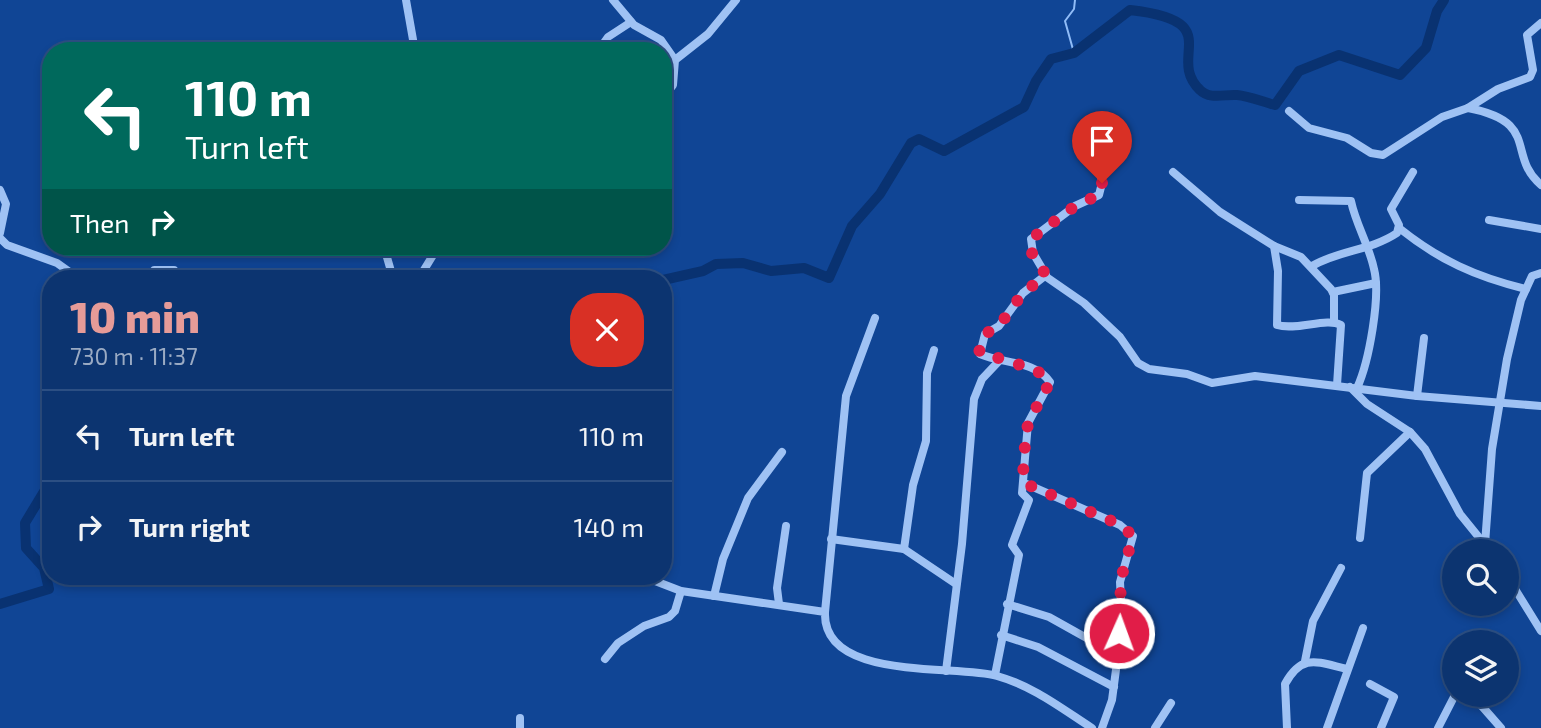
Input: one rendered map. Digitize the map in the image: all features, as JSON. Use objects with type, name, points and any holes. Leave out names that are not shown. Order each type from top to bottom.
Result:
[{"type":"street","points":[[406,0],[413,42]]},
{"type":"street","points":[[613,0],[631,22],[662,42]]},
{"type":"street","points":[[675,60],[708,34],[736,0]]},
{"type":"street","points":[[604,42],[631,22]]},
{"type":"street","points":[[1289,111],[1309,128],[1347,138],[1371,153],[1383,155],[1441,117],[1468,108],[1498,89],[1531,75],[1527,35],[1541,23]]},
{"type":"street","points":[[672,56],[675,60],[672,86]]},
{"type":"street","points":[[1468,108],[1495,114],[1514,128],[1521,138],[1532,176],[1541,185]]},
{"type":"street","points":[[1106,158],[1099,165],[1102,183],[1099,195],[1075,206],[1031,239],[1032,253],[1045,276],[1091,310],[1120,337],[1138,363],[1149,369],[1187,374],[1212,383],[1251,376],[1417,396],[1541,406]]},
{"type":"street","points":[[1173,172],[1220,212],[1274,246],[1296,253],[1312,266],[1333,292],[1334,321],[1342,328],[1337,385]]},
{"type":"street","points":[[1413,172],[1391,209],[1399,228],[1446,262],[1478,276],[1526,289]]},
{"type":"street","points":[[0,190],[6,204],[0,235],[7,245],[57,263],[67,270]]},
{"type":"street","points":[[1299,200],[1349,200],[1367,249],[1377,283],[1371,333],[1354,387]]},
{"type":"street","points":[[1489,220],[1541,229]]},
{"type":"street","points":[[1312,266],[1337,255],[1367,249],[1391,237],[1399,228]]},
{"type":"street","points":[[1274,246],[1278,271],[1277,325],[1310,326],[1334,321]]},
{"type":"street","points":[[154,270],[174,270]]},
{"type":"street","points":[[1488,539],[1491,457],[1509,348],[1526,289],[1532,276],[1541,273]]},
{"type":"street","points":[[995,675],[1007,604],[1019,555],[1012,545],[1029,500],[1022,492],[1028,423],[1050,382],[1036,370],[999,361],[979,352],[984,336],[999,326],[1023,293],[1045,276]]},
{"type":"street","points":[[1333,292],[1377,283]]},
{"type":"street","points":[[876,318],[846,396],[825,624],[834,640],[848,650],[890,666],[995,675],[1027,686],[1074,713],[1092,728]]},
{"type":"street","points":[[1417,396],[1424,338]]},
{"type":"street","points":[[904,549],[913,485],[926,441],[927,373],[934,350]]},
{"type":"street","points":[[946,671],[974,400],[982,379],[999,361]]},
{"type":"street","points":[[1354,387],[1367,404],[1410,432],[1425,449],[1460,514],[1481,539]]},
{"type":"street","points":[[1360,538],[1367,472],[1410,432]]},
{"type":"street","points":[[714,596],[723,559],[748,498],[782,452]]},
{"type":"street","points":[[1024,483],[1121,525],[1133,536],[1120,582],[1122,621],[1114,687],[1102,728]]},
{"type":"street","points":[[779,604],[778,588],[786,526]]},
{"type":"street","points":[[831,539],[904,549],[956,584]]},
{"type":"street","points":[[1287,728],[1285,684],[1305,661],[1313,621],[1341,568]]},
{"type":"street","points":[[665,585],[681,591],[825,612]]},
{"type":"street","points":[[605,659],[618,643],[644,626],[669,617],[675,611],[681,591]]},
{"type":"street","points":[[1519,595],[1541,631]]},
{"type":"street","points":[[1007,604],[1049,617],[1117,656]]},
{"type":"street","points":[[1327,728],[1363,628]]},
{"type":"street","points":[[1001,635],[1038,647],[1114,687]]},
{"type":"street","points":[[1305,661],[1347,669]]},
{"type":"street","points":[[1370,684],[1394,697],[1381,728]]},
{"type":"street","points":[[1155,728],[1171,703]]},
{"type":"street","points":[[1438,728],[1449,707]]},
{"type":"street","points":[[1483,707],[1501,728]]},
{"type":"waterway","points":[[1074,53],[1065,21],[1074,9],[1075,0]]},
{"type":"waterway","points":[[672,278],[703,271],[716,264],[743,263],[771,271],[804,268],[829,278],[852,226],[880,194],[911,143],[919,139],[944,151],[1024,107],[1036,81],[1051,59],[1074,53],[1130,10],[1160,15],[1178,22],[1186,31],[1189,42],[1188,65],[1191,78],[1204,93],[1213,96],[1242,96],[1275,105],[1299,71],[1339,55],[1400,75],[1426,48],[1437,11],[1444,0]]},
{"type":"waterway","points":[[42,495],[25,523],[26,548],[42,566]]},
{"type":"waterway","points":[[0,604],[49,589],[48,585]]},
{"type":"route","points":[[1102,183],[1099,195],[1075,206],[1035,233],[1030,247],[1046,275],[1023,293],[999,326],[985,334],[979,352],[999,361],[1027,366],[1050,382],[1028,423],[1023,462],[1024,483],[1121,525],[1133,536],[1120,582],[1122,621],[1119,633]]}]
